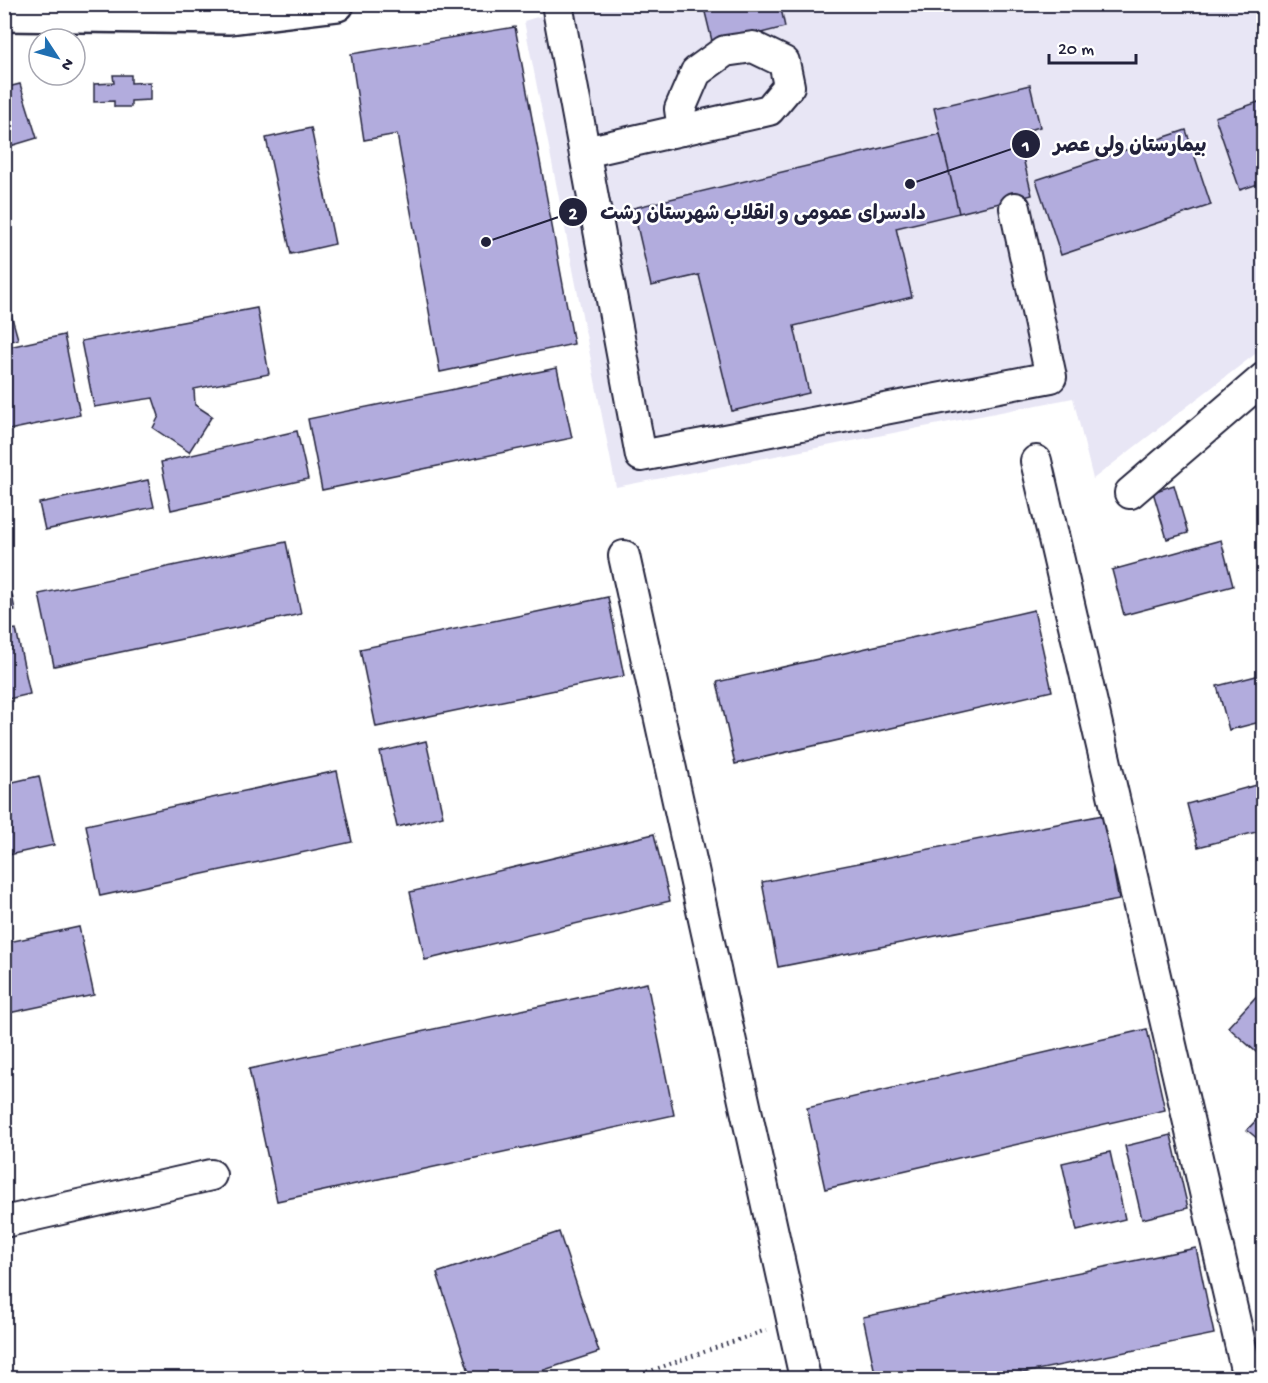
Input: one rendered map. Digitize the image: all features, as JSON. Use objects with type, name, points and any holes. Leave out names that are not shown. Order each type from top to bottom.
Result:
[{"type":"main road","points":[[4,14],[230,16],[329,5]]},
{"type":"street","points":[[557,4],[641,456],[1051,377],[1015,208]]},
{"type":"street","points":[[585,152],[683,129]]},
{"type":"street","points":[[1130,494],[1263,378]]},
{"type":"street","points":[[1036,462],[1248,1378]]},
{"type":"street","points":[[624,556],[805,1378]]},
{"type":"street","points":[[4,1222],[211,1175]]},
{"type":"path","points":[[630,1378],[792,1320]]},
{"type":"shaded area","points":[[580,4],[1263,5],[1263,348],[1093,479],[1073,398],[616,487],[524,21]]},
{"type":"building","points":[[703,4],[780,4],[785,27],[713,45]]},
{"type":"building","points":[[515,27],[574,344],[440,372],[397,134],[364,140],[351,54]]},
{"type":"building","points":[[113,75],[131,75],[131,83],[150,82],[150,100],[131,101],[131,107],[114,107],[114,101],[94,102],[94,84],[114,83]]},
{"type":"building","points":[[20,84],[37,138],[4,148],[4,88]]},
{"type":"building","points":[[1030,85],[1040,127],[1017,133],[1032,195],[959,213],[934,108]]},
{"type":"building","points":[[1264,100],[1264,182],[1240,190],[1215,117]]},
{"type":"building","points":[[311,128],[335,244],[291,254],[266,138]]},
{"type":"building","points":[[1186,130],[1211,205],[1061,255],[1036,180]]},
{"type":"building","points":[[940,134],[959,213],[896,228],[912,297],[794,326],[809,393],[732,411],[699,275],[651,286],[633,208]]},
{"type":"building","points":[[9,307],[18,339],[4,343],[4,308]]},
{"type":"building","points":[[257,308],[269,374],[194,389],[195,405],[212,416],[189,452],[153,428],[159,416],[153,398],[94,407],[81,341]]},
{"type":"building","points":[[64,335],[80,415],[4,431],[4,348]]},
{"type":"building","points":[[557,368],[572,438],[322,490],[308,419]]},
{"type":"building","points":[[297,431],[308,479],[171,510],[161,462]]},
{"type":"building","points":[[148,480],[154,507],[45,530],[39,503]]},
{"type":"building","points":[[1174,485],[1188,533],[1167,539],[1153,492]]},
{"type":"building","points":[[1221,540],[1233,586],[1124,615],[1112,570]]},
{"type":"building","points":[[286,542],[301,614],[54,666],[39,594]]},
{"type":"building","points":[[12,595],[15,610],[4,612],[4,596]]},
{"type":"building","points":[[608,597],[624,676],[376,727],[360,649]]},
{"type":"building","points":[[1034,610],[1052,691],[735,764],[717,682]]},
{"type":"building","points":[[16,629],[30,694],[4,700],[4,631]]},
{"type":"building","points":[[1264,674],[1264,721],[1229,730],[1217,686]]},
{"type":"building","points":[[426,741],[443,816],[397,827],[380,752]]},
{"type":"building","points":[[337,771],[352,842],[100,896],[86,825]]},
{"type":"building","points":[[39,776],[54,845],[4,856],[4,784]]},
{"type":"building","points":[[1264,783],[1264,830],[1198,847],[1187,804]]},
{"type":"building","points":[[1103,815],[1119,900],[778,967],[762,882]]},
{"type":"building","points":[[654,834],[670,901],[425,960],[410,892]]},
{"type":"building","points":[[79,927],[94,995],[4,1014],[4,943]]},
{"type":"building","points":[[647,983],[674,1115],[277,1201],[249,1069]]},
{"type":"building","points":[[1264,988],[1264,1059],[1228,1027]]},
{"type":"building","points":[[1147,1029],[1165,1110],[825,1189],[807,1108]]},
{"type":"building","points":[[1264,1112],[1264,1144],[1247,1130]]},
{"type":"building","points":[[1171,1135],[1188,1208],[1142,1219],[1125,1146]]},
{"type":"building","points":[[1110,1152],[1125,1219],[1077,1231],[1062,1163]]},
{"type":"building","points":[[559,1232],[599,1352],[520,1378],[471,1378],[437,1273]]},
{"type":"building","points":[[1196,1248],[1214,1334],[998,1378],[876,1378],[863,1317]]},
{"type":"place","name":"بیمارستان ولی عصر","points":[[910,184]]},
{"type":"place","name":"دادسرای عمومی و انقلاب شهرستان رشت","points":[[486,242]]}]
